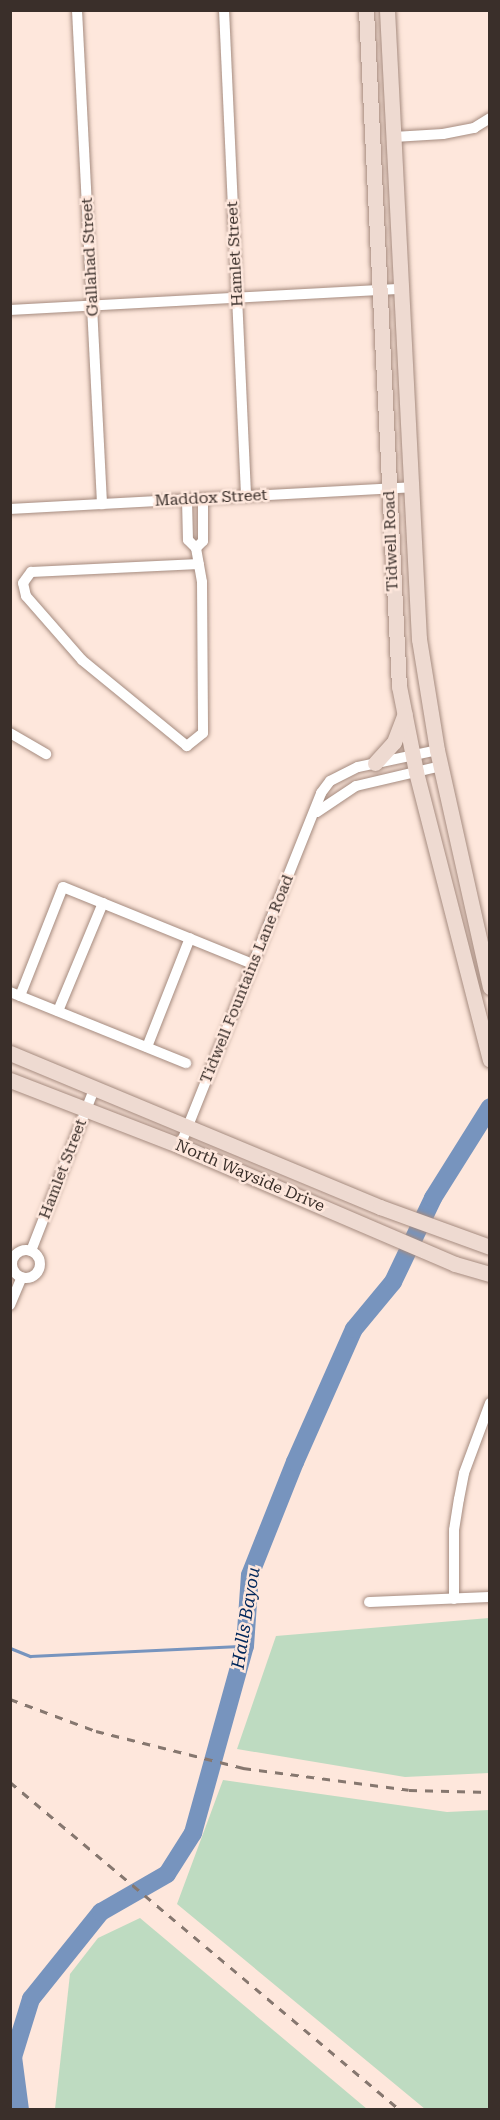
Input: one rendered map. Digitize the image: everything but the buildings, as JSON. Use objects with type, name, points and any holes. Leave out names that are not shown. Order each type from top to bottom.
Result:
[{"type":"main road","name":"Tidwell Road","points":[[366,10],[390,489],[392,590],[405,714],[416,772],[489,1060]]},
{"type":"main road","name":"Tidwell Road","points":[[387,10],[419,639],[441,766],[489,987]]},
{"type":"main road","points":[[373,138],[394,138]]},
{"type":"main road","points":[[375,763],[394,742],[405,714]]},
{"type":"main road","name":"North Wayside Drive","points":[[10,1053],[188,1125],[380,1207],[489,1247]]},
{"type":"main road","name":"North Wayside Drive","points":[[10,1080],[180,1146],[455,1264],[489,1274]]},
{"type":"street","name":"Gallahad Street","points":[[77,10],[102,504]]},
{"type":"street","name":"Hamlet Street","points":[[224,10],[246,496]]},
{"type":"street","points":[[394,138],[443,134],[474,128],[489,118]]},
{"type":"street","points":[[10,310],[401,289]]},
{"type":"street","name":"Maddox Street","points":[[10,509],[411,487]]},
{"type":"street","points":[[196,548],[203,541],[203,499]]},
{"type":"street","points":[[187,500],[188,540],[196,548],[199,564],[203,733],[187,746],[82,660],[26,596],[23,584],[31,572],[199,564]]},
{"type":"street","points":[[10,733],[46,754]]},
{"type":"street","name":"Tidwell Fountains Lane Road","points":[[180,1146],[316,812],[321,794],[330,781],[375,763],[438,750]]},
{"type":"street","points":[[316,812],[356,786],[441,766]]},
{"type":"street","points":[[186,1063],[15,994],[63,887],[253,964]]},
{"type":"street","points":[[58,1011],[103,903]]},
{"type":"street","points":[[147,1047],[190,938]]},
{"type":"street","name":"Hamlet Street","points":[[31,1251],[95,1088]]},
{"type":"street","name":"Hamlet Street","points":[[10,1305],[22,1277],[38,1271],[39,1259],[31,1251]]},
{"type":"street","name":"Hamlet Street","points":[[22,1277],[13,1269],[15,1256],[31,1251]]},
{"type":"street","points":[[454,1599],[454,1530],[464,1473],[486,1417],[489,1403]]},
{"type":"street","points":[[369,1602],[489,1598]]},
{"type":"green space","points":[[489,1618],[489,1773],[405,1777],[237,1749],[276,1636]]},
{"type":"green space","points":[[223,1780],[447,1812],[489,1810],[489,2109],[425,2109],[177,1904]]},
{"type":"green space","points":[[140,1918],[367,2109],[55,2109],[70,1974],[98,1938]]},
{"type":"waterway","name":"Halls Bayou","points":[[20,2110],[13,2057],[31,1999],[101,1912],[167,1874],[193,1833],[245,1646],[250,1575],[295,1462],[354,1329],[393,1282],[433,1198],[490,1107]]},
{"type":"waterway","points":[[10,1648],[30,1656],[245,1646]]},
{"type":"railway","points":[[10,1699],[96,1731],[243,1768],[409,1790],[490,1792]]},
{"type":"railway","points":[[10,1782],[400,2110]]}]
